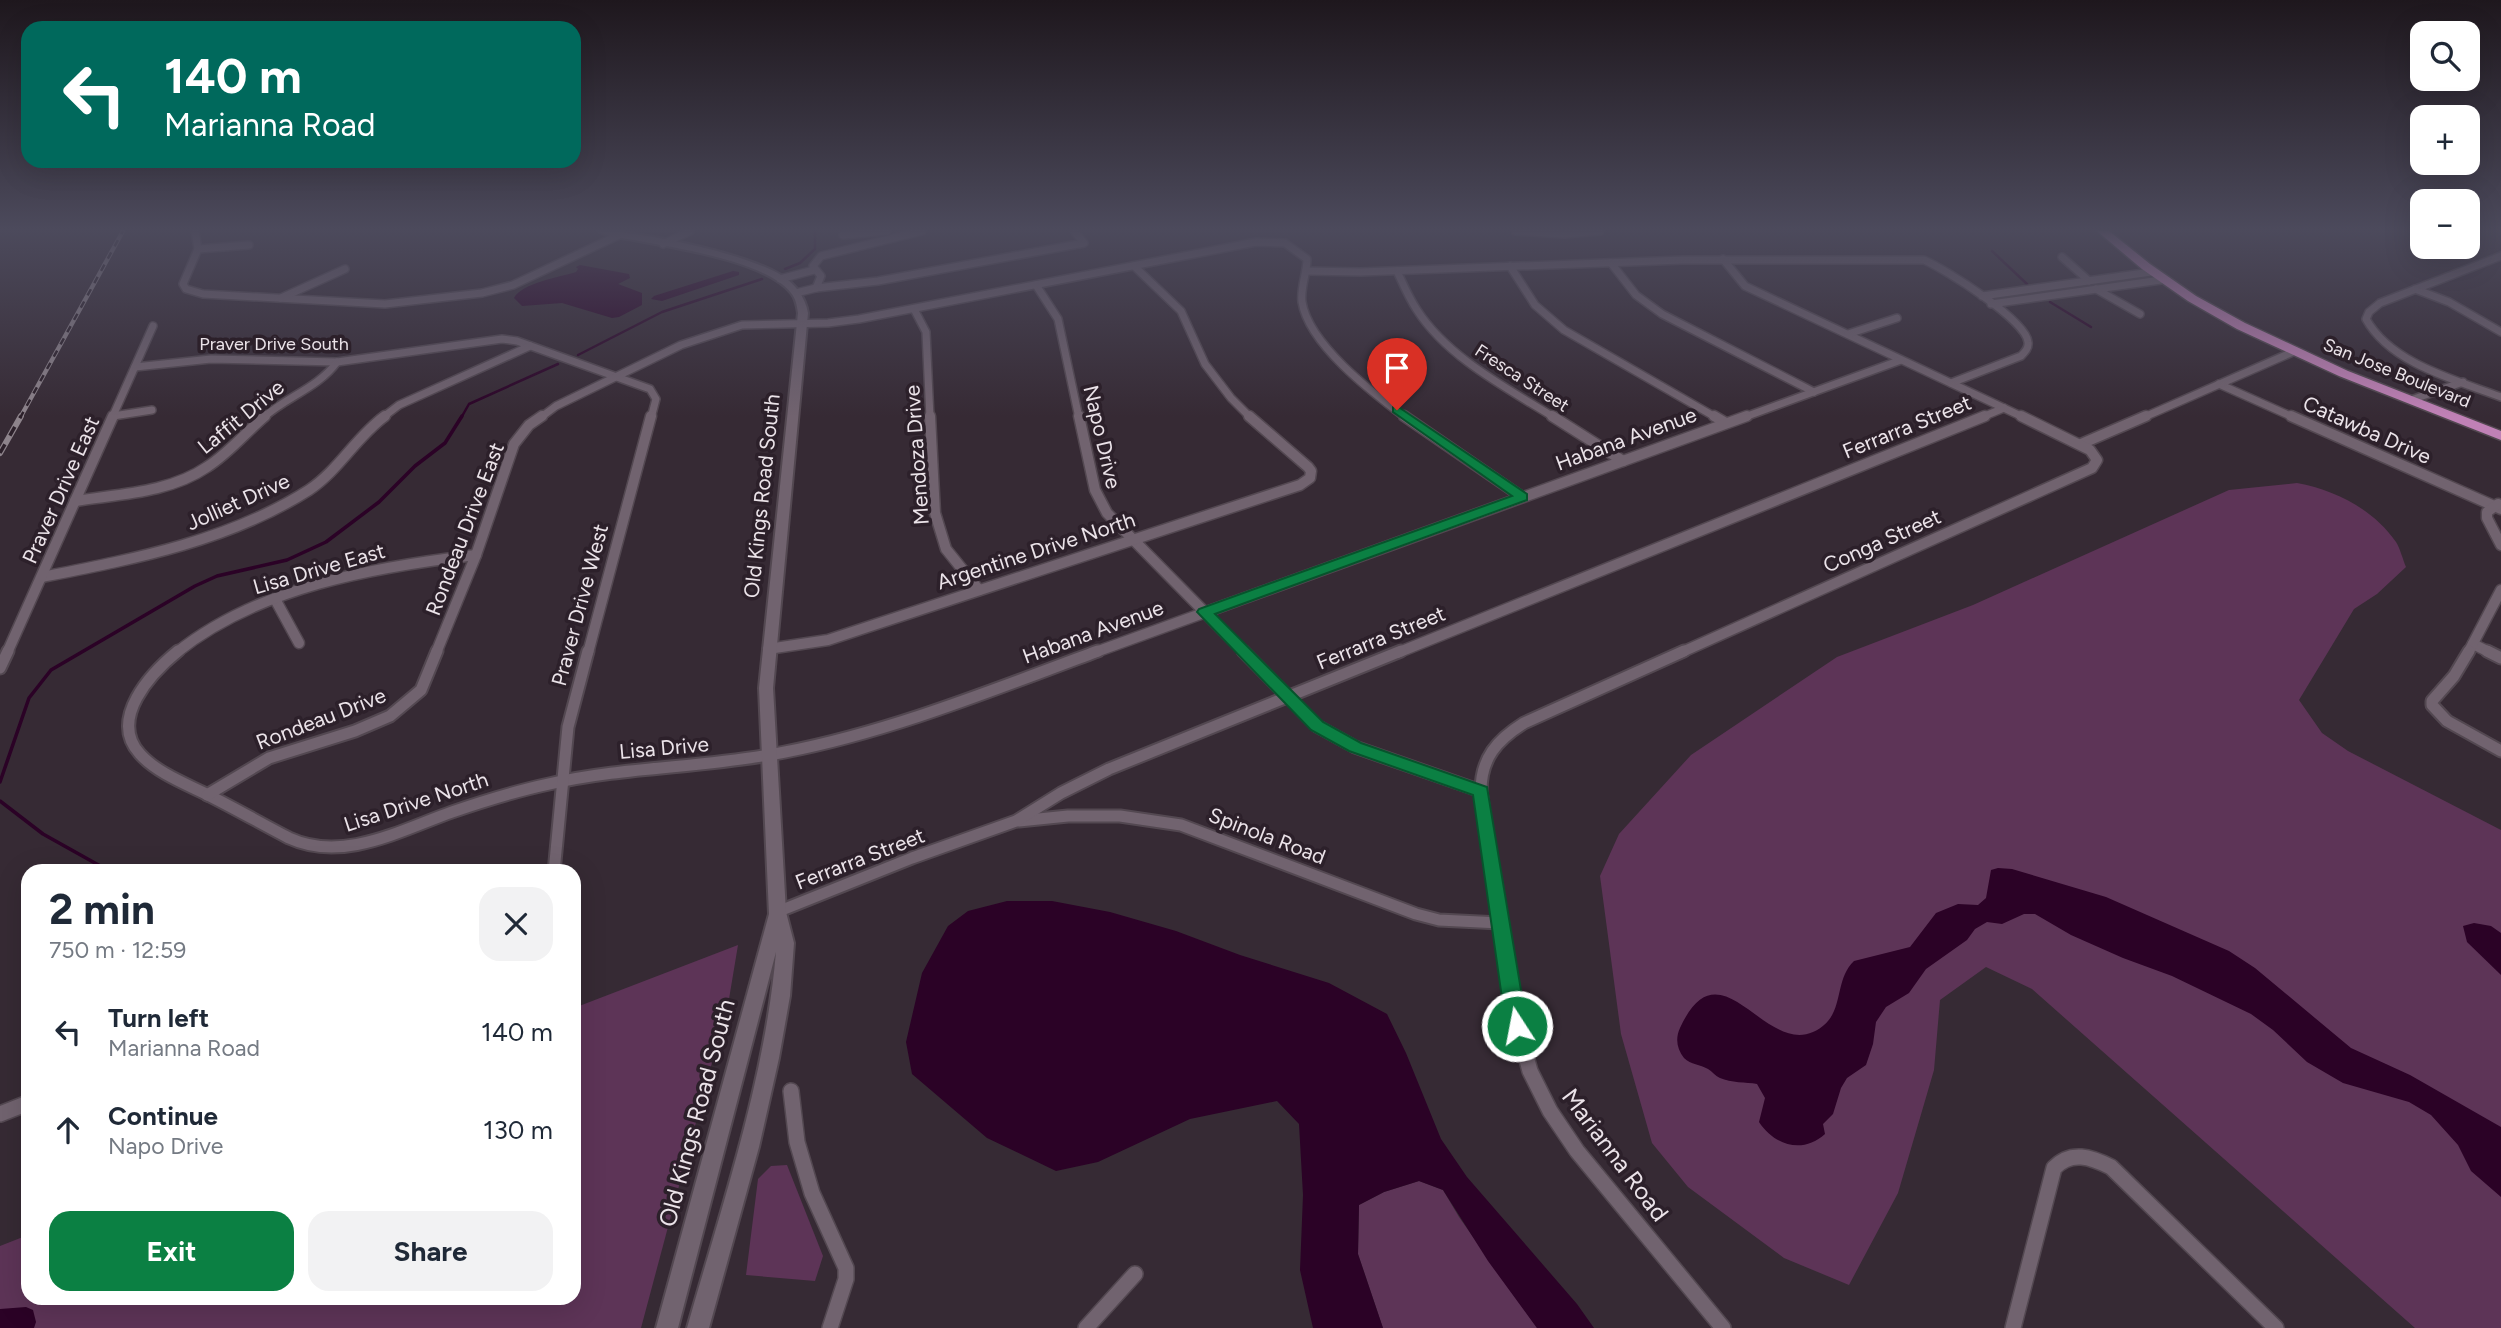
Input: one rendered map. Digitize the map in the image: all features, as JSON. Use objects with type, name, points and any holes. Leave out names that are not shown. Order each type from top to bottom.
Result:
[{"type":"main road","name":"San Jose Boulevard","points":[[2184,293],[2223,317],[2295,351],[2501,436]]},
{"type":"street","points":[[199,293],[385,304],[482,293]]},
{"type":"street","points":[[281,298],[292,293]]},
{"type":"street","name":"Old Kings Road South","points":[[698,1328],[749,1147],[771,1058],[781,996],[785,943],[777,912],[768,754],[768,649],[803,323],[803,307],[796,293]]},
{"type":"street","name":"Rondeau Drive East","points":[[412,701],[421,690],[476,555],[514,444],[520,434],[556,406],[681,345],[718,331],[742,325],[844,322],[995,293]]},
{"type":"street","name":"Napo Drive","points":[[1041,293],[1058,320],[1097,497],[1107,513],[1287,697]]},
{"type":"street","name":"Argentine Drive North","points":[[768,649],[828,640],[1300,485],[1311,475],[1308,467],[1263,430],[1231,398],[1205,364],[1181,311],[1162,293]]},
{"type":"street","points":[[1302,293],[1304,310],[1327,347],[1343,365],[1376,395],[1522,497]]},
{"type":"street","name":"Fresca Street","points":[[1408,293],[1417,311],[1450,347],[1486,374],[1623,461]]},
{"type":"street","points":[[1527,293],[1535,305],[1564,330],[1726,423]]},
{"type":"street","points":[[1634,293],[1662,314],[1814,392]]},
{"type":"street","points":[[1760,293],[2081,444],[2295,351]]},
{"type":"street","points":[[1951,383],[2014,359],[2027,349],[2028,338],[2024,331],[1978,293]]},
{"type":"street","points":[[1982,296],[2004,293]]},
{"type":"street","points":[[1992,304],[2068,293]]},
{"type":"street","points":[[2103,293],[2140,314]]},
{"type":"street","points":[[2406,293],[2372,308],[2366,319],[2368,326],[2389,346],[2501,397]]},
{"type":"street","points":[[2425,293],[2454,304],[2501,332]]},
{"type":"street","name":"Mendoza Drive","points":[[914,309],[926,332],[934,513],[946,549],[979,590]]},
{"type":"street","points":[[1848,334],[1897,318]]},
{"type":"street","name":"Praver Drive East","points":[[0,668],[153,326]]},
{"type":"street","name":"Praver Drive South","points":[[135,367],[211,359],[337,362],[496,339],[513,340],[617,377]]},
{"type":"street","name":"Jolliet Drive","points":[[41,577],[146,556],[256,518],[326,477],[352,453],[375,423],[399,405],[530,346]]},
{"type":"street","name":"Habana Avenue","points":[[768,754],[886,728],[1901,360]]},
{"type":"street","name":"Laffit Drive","points":[[75,501],[157,487],[191,476],[213,463],[281,402],[323,380],[337,362]]},
{"type":"street","name":"Praver Drive West","points":[[555,864],[568,727],[656,399],[650,389],[617,377]]},
{"type":"street","points":[[2411,400],[2463,382]]},
{"type":"street","name":"Catawba Drive","points":[[2219,384],[2499,506]]},
{"type":"street","name":"Ferrarra Street","points":[[777,912],[912,858],[1016,821],[1061,793],[1109,769],[2004,408]]},
{"type":"street","points":[[113,416],[152,410]]},
{"type":"street","name":"Conga Street","points":[[1481,791],[1480,778],[1487,756],[1501,738],[1524,723],[2092,468],[2096,465],[2095,455],[2081,444]]},
{"type":"street","points":[[2499,506],[2487,512],[2487,518],[2501,545]]},
{"type":"street","name":"Lisa Drive East","points":[[207,795],[149,763],[138,753],[128,730],[131,708],[147,680],[180,649],[223,621],[275,600],[409,564],[476,555]]},
{"type":"street","points":[[2501,590],[2457,674],[2432,701],[2436,712],[2501,751]]},
{"type":"street","points":[[275,600],[299,643]]},
{"type":"street","points":[[2473,644],[2501,658]]},
{"type":"street","points":[[1287,697],[1317,726],[1334,737],[1481,791]]},
{"type":"street","name":"Rondeau Drive","points":[[207,795],[276,755],[377,723],[412,701]]},
{"type":"street","name":"Lisa Drive","points":[[563,780],[634,768],[680,767],[768,754]]},
{"type":"street","name":"Lisa Drive North","points":[[207,795],[303,844],[332,848],[362,842],[498,796],[563,780]]},
{"type":"street","name":"Marianna Road","points":[[1481,791],[1512,1005],[1530,1071],[1544,1099],[1577,1151],[1723,1328]]},
{"type":"street","name":"Spinola Road","points":[[1016,821],[1068,816],[1120,816],[1181,825],[1416,914],[1450,921],[1500,922]]},
{"type":"street","name":"Old Kings Road South","points":[[667,1328],[777,912]]},
{"type":"street","points":[[791,1091],[797,1142],[812,1193],[846,1268],[846,1279],[830,1328]]},
{"type":"street","points":[[0,1114],[21,1106]]},
{"type":"street","points":[[2013,1328],[2054,1168],[2058,1162],[2078,1155],[2111,1167],[2276,1328]]},
{"type":"street","points":[[1086,1328],[1135,1275]]},
{"type":"shaded area","points":[[518,293],[642,293],[642,305],[612,318],[562,303],[522,306],[514,298]]},
{"type":"shaded area","points":[[664,293],[686,293],[662,301],[651,299]]},
{"type":"shaded area","points":[[2297,483],[2339,496],[2365,511],[2387,530],[2396,542],[2406,567],[2377,594],[2354,609],[2299,700],[2322,733],[2348,751],[2501,830],[2501,1328],[2415,1328],[2032,989],[1986,967],[1940,1000],[1934,1070],[1898,1193],[1849,1285],[1784,1258],[1688,1187],[1652,1143],[1621,1034],[1600,876],[1619,834],[1691,755],[1837,657],[1973,605],[2229,490]]},
{"type":"shaded area","points":[[2012,869],[2106,897],[2229,951],[2255,968],[2351,1048],[2410,1075],[2501,1127],[2501,1197],[2471,1171],[2458,1145],[2431,1115],[2409,1102],[2343,1083],[2307,1062],[2273,1030],[2251,1014],[2172,976],[2071,935],[2035,914],[2024,914],[2002,924],[1987,922],[1975,929],[1967,940],[1926,969],[1909,993],[1886,1007],[1876,1022],[1866,1065],[1847,1078],[1841,1088],[1833,1114],[1823,1124],[1825,1134],[1808,1144],[1781,1142],[1759,1122],[1765,1098],[1757,1084],[1720,1078],[1682,1055],[1678,1047],[1678,1032],[1695,1004],[1711,995],[1726,997],[1777,1028],[1795,1035],[1813,1032],[1824,1026],[1831,1018],[1847,969],[1854,961],[1910,947],[1936,913],[1958,904],[1978,905],[1986,898],[1991,870]]},
{"type":"shaded area","points":[[1007,901],[1052,901],[1110,912],[1176,931],[1240,955],[1329,983],[1387,1014],[1441,1139],[1467,1177],[1577,1304],[1594,1328],[1537,1328],[1488,1261],[1443,1190],[1419,1181],[1384,1192],[1359,1205],[1358,1254],[1383,1328],[1313,1328],[1300,1270],[1303,1195],[1299,1124],[1277,1101],[1190,1119],[1098,1162],[1056,1171],[987,1138],[912,1074],[906,1042],[922,973],[948,926],[968,911]]},
{"type":"shaded area","points":[[2474,923],[2491,926],[2501,933],[2501,975],[2467,942],[2463,926]]},
{"type":"shaded area","points":[[738,945],[729,999],[641,1328],[0,1328],[0,1246],[21,1238],[21,1305],[581,1305],[581,1005]]},
{"type":"shaded area","points":[[787,1165],[823,1256],[815,1281],[746,1275],[758,1179],[771,1166]]},
{"type":"shaded area","points":[[1419,1181],[1443,1190],[1537,1328],[1383,1328],[1358,1254],[1359,1205],[1384,1192]]},
{"type":"shaded area","points":[[26,1307],[33,1310],[36,1322],[34,1328],[0,1328],[0,1309]]},
{"type":"waterway","points":[[578,355],[662,312],[720,293]]},
{"type":"waterway","points":[[2050,302],[2091,327]]},
{"type":"waterway","points":[[461,418],[469,404],[558,364]]},
{"type":"waterway","points":[[0,782],[29,698],[51,670],[195,586],[217,576],[287,560],[326,542],[379,502],[415,466],[445,443],[462,416]]},
{"type":"waterway","points":[[0,801],[43,834],[97,864]]},
{"type":"railway","points":[[20,418],[89,293]]},
{"type":"railway","points":[[0,453],[21,416]]},
{"type":"route","points":[[1397,410],[1522,497],[1205,612],[1317,726],[1355,747],[1481,791],[1517,1026]]}]
